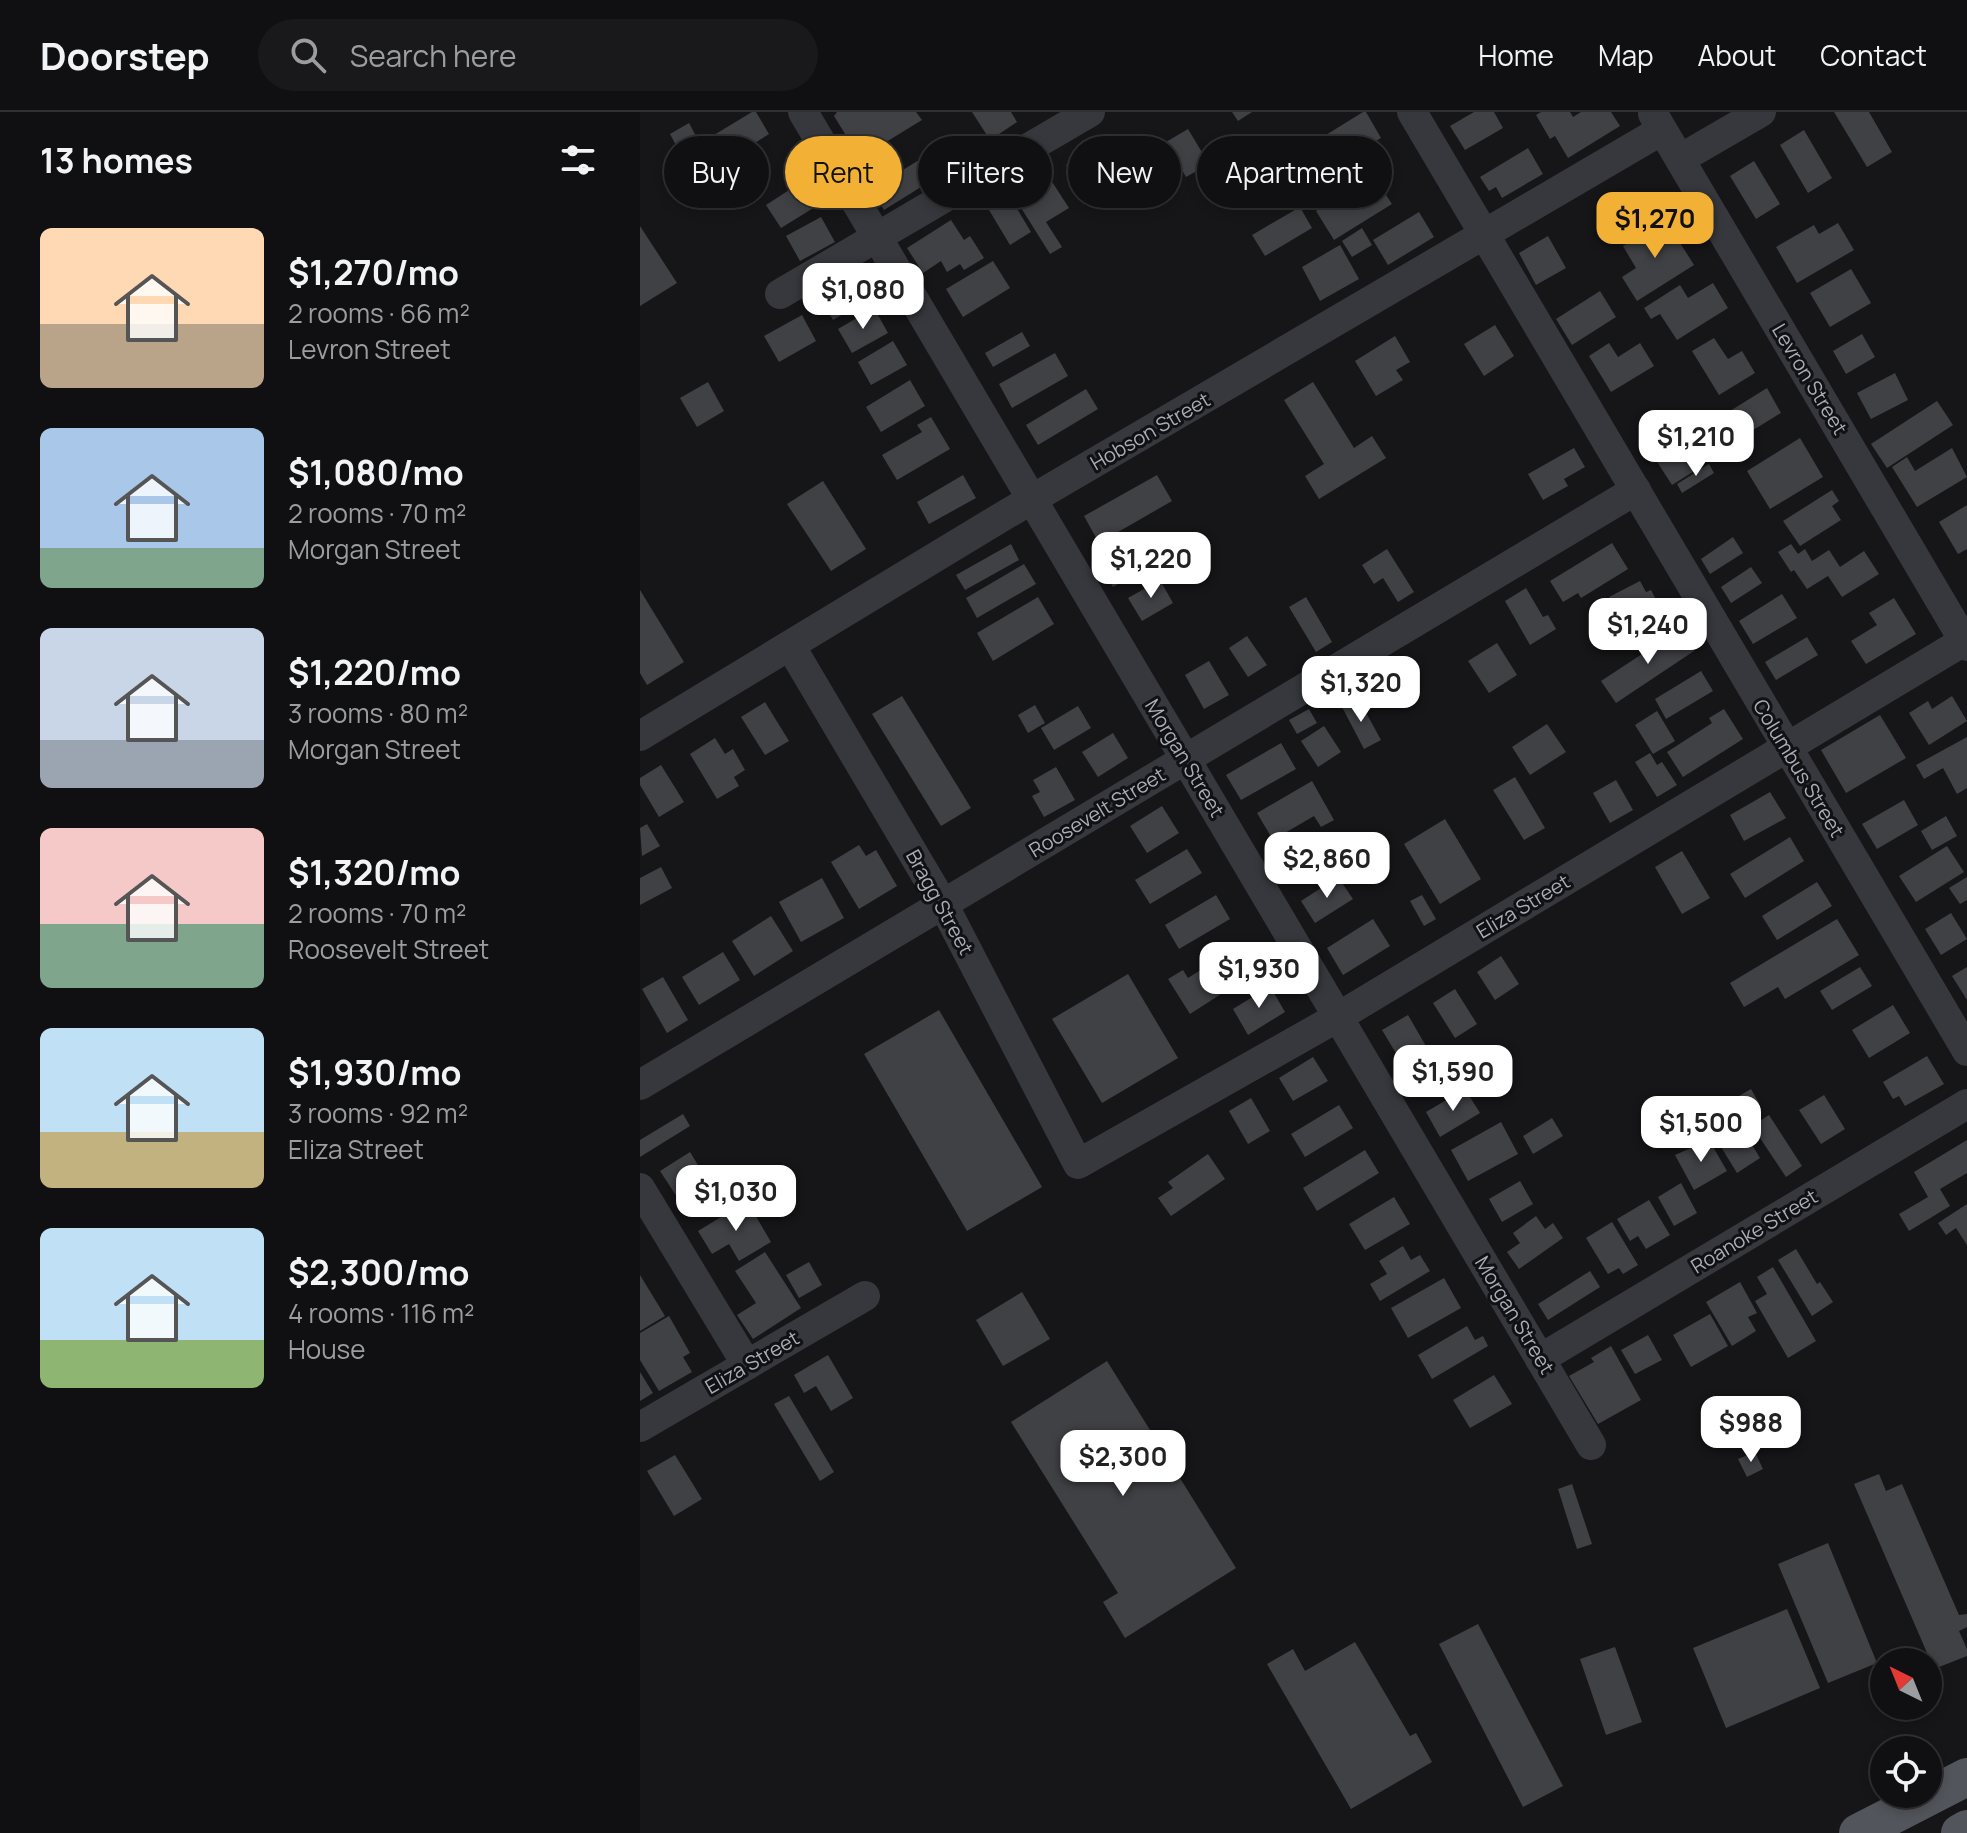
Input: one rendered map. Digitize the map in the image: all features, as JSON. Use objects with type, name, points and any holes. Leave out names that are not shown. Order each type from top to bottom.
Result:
[{"type":"main road","points":[[1858,1833],[1967,1777]]},
{"type":"main road","points":[[1960,1833],[1967,1829]]},
{"type":"street","name":"Morgan Street","points":[[803,112],[1591,1445]]},
{"type":"street","points":[[780,294],[1090,112]]},
{"type":"street","name":"Columbus Street","points":[[1412,112],[1967,1051]]},
{"type":"street","points":[[1680,159],[1761,112]]},
{"type":"street","name":"Hobson Street","points":[[640,736],[1032,499],[1484,234],[1657,121]]},
{"type":"street","name":"Levron Street","points":[[1657,121],[1965,643]]},
{"type":"street","name":"Roosevelt Street","points":[[640,1085],[1636,490]]},
{"type":"street","name":"Eliza Street","points":[[1078,1164],[1338,1017],[1965,643]]},
{"type":"street","name":"Bragg Street","points":[[791,647],[943,904],[1078,1164]]},
{"type":"street","name":"Roanoke Street","points":[[1540,1359],[1967,1104]]},
{"type":"street","points":[[640,1188],[747,1365]]},
{"type":"street","name":"Eliza Street","points":[[640,1427],[865,1296]]},
{"type":"building","points":[[752,112],[756,112],[769,134],[766,136],[714,135]]},
{"type":"building","points":[[837,112],[916,112],[922,120],[896,136],[846,136],[834,116]]},
{"type":"building","points":[[972,112],[1011,112],[1017,122],[996,136],[987,136]]},
{"type":"building","points":[[1232,112],[1252,112],[1238,121]]},
{"type":"building","points":[[1366,112],[1380,136],[1324,136]]},
{"type":"building","points":[[1474,112],[1494,112],[1503,128],[1465,150],[1450,126]]},
{"type":"building","points":[[1541,112],[1570,112],[1573,117],[1581,112],[1611,112],[1620,126],[1568,158],[1555,136],[1550,139],[1536,115]]},
{"type":"building","points":[[1834,112],[1869,112],[1892,152],[1867,167]]},
{"type":"building","points":[[689,123],[696,136],[671,136]]},
{"type":"building","points":[[1188,129],[1197,144],[1197,171],[1186,177],[1181,168],[1181,136],[1176,136]]},
{"type":"building","points":[[1804,130],[1832,178],[1808,193],[1780,145]]},
{"type":"building","points":[[1528,148],[1543,174],[1502,198],[1496,187],[1489,191],[1480,177]]},
{"type":"building","points":[[918,161],[918,189],[902,199],[902,170]]},
{"type":"building","points":[[1754,161],[1780,204],[1756,219],[1730,176]]},
{"type":"building","points":[[1052,182],[1069,208],[1046,222],[1062,247],[1050,254],[1021,208],[1052,208]]},
{"type":"building","points":[[785,193],[785,208],[813,208],[781,228],[768,208],[769,203]]},
{"type":"building","points":[[1017,208],[1031,232],[1010,245],[989,210]]},
{"type":"building","points":[[1298,208],[1312,228],[1265,256],[1252,235]]},
{"type":"building","points":[[1321,208],[1386,208],[1334,240],[1316,211]]},
{"type":"building","points":[[1419,212],[1434,237],[1388,265],[1373,240]]},
{"type":"building","points":[[821,217],[835,242],[800,261],[786,236]]},
{"type":"building","points":[[1665,219],[1694,265],[1637,301],[1622,277],[1636,268],[1623,246]]},
{"type":"building","points":[[951,220],[964,240],[970,236],[984,258],[964,270],[960,264],[947,272],[941,261],[923,273],[907,248]]},
{"type":"building","points":[[1838,223],[1854,250],[1797,283],[1776,247],[1814,225],[1819,234]]},
{"type":"building","points":[[640,226],[677,283],[640,306]]},
{"type":"building","points":[[1362,228],[1372,245],[1352,257],[1342,241]]},
{"type":"building","points":[[1548,236],[1566,268],[1536,285],[1519,253]]},
{"type":"building","points":[[1340,245],[1359,279],[1320,301],[1302,267]]},
{"type":"building","points":[[993,261],[1010,288],[963,317],[946,289]]},
{"type":"building","points":[[1851,269],[1871,303],[1830,327],[1810,293]]},
{"type":"building","points":[[854,275],[869,299],[833,320],[819,297]]},
{"type":"building","points":[[1713,283],[1728,308],[1677,340],[1660,314],[1651,319],[1644,308],[1680,285],[1688,298]]},
{"type":"building","points":[[1600,291],[1616,317],[1572,345],[1556,319]]},
{"type":"building","points":[[874,308],[888,333],[852,353],[838,329]]},
{"type":"building","points":[[802,315],[816,341],[779,362],[764,336]]},
{"type":"building","points":[[1495,325],[1514,356],[1484,376],[1464,344]]},
{"type":"building","points":[[1022,332],[1030,346],[993,367],[985,353]]},
{"type":"building","points":[[1862,334],[1875,357],[1846,374],[1833,351]]},
{"type":"building","points":[[1395,336],[1410,362],[1396,370],[1403,380],[1376,396],[1355,361]]},
{"type":"building","points":[[1714,338],[1728,359],[1742,351],[1755,373],[1719,395],[1692,351]]},
{"type":"building","points":[[893,341],[907,365],[871,385],[858,362]]},
{"type":"building","points":[[1609,343],[1618,357],[1640,343],[1654,366],[1611,392],[1589,356]]},
{"type":"building","points":[[1055,353],[1068,376],[1012,408],[999,384]]},
{"type":"building","points":[[1895,373],[1908,400],[1871,419],[1857,393]]},
{"type":"building","points":[[910,380],[925,406],[881,432],[866,407]]},
{"type":"building","points":[[708,382],[724,411],[697,427],[680,398]]},
{"type":"building","points":[[1313,382],[1354,448],[1372,436],[1386,458],[1319,499],[1305,476],[1324,464],[1284,400]]},
{"type":"building","points":[[1767,388],[1781,413],[1737,440],[1722,416]]},
{"type":"building","points":[[1086,389],[1098,409],[1038,445],[1026,425]]},
{"type":"building","points":[[1937,401],[1953,425],[1887,468],[1871,444]]},
{"type":"building","points":[[931,417],[950,449],[897,480],[882,455],[922,432],[917,425]]},
{"type":"building","points":[[1682,428],[1704,465],[1672,485],[1654,457],[1667,449],[1662,441]]},
{"type":"building","points":[[1800,438],[1823,477],[1770,509],[1747,471]]},
{"type":"building","points":[[1574,448],[1585,467],[1564,479],[1568,486],[1543,500],[1528,474]]},
{"type":"building","points":[[1952,448],[1967,477],[1917,507],[1892,467],[1907,457],[1915,471]]},
{"type":"building","points":[[1709,464],[1714,473],[1682,493],[1677,484]]},
{"type":"building","points":[[963,475],[976,498],[929,524],[917,502]]},
{"type":"building","points":[[1157,475],[1172,501],[1099,543],[1084,516]]},
{"type":"building","points":[[823,481],[866,549],[831,571],[787,504]]},
{"type":"building","points":[[1832,490],[1839,501],[1832,506],[1841,520],[1800,546],[1783,521]]},
{"type":"building","points":[[1967,505],[1967,549],[1958,554],[1939,522]]},
{"type":"building","points":[[1143,537],[1157,562],[1113,587],[1099,562]]},
{"type":"building","points":[[1733,537],[1743,553],[1710,574],[1701,559]]},
{"type":"building","points":[[1190,541],[1202,562],[1180,575],[1167,554]]},
{"type":"building","points":[[1612,543],[1628,569],[1581,598],[1578,593],[1563,602],[1550,581]]},
{"type":"building","points":[[1011,544],[1019,560],[965,590],[956,575]]},
{"type":"building","points":[[1791,544],[1798,554],[1805,549],[1812,561],[1829,550],[1840,567],[1864,551],[1879,574],[1842,597],[1828,576],[1807,589],[1778,552]]},
{"type":"building","points":[[1387,549],[1414,592],[1398,602],[1383,578],[1374,584],[1362,565]]},
{"type":"building","points":[[1024,564],[1036,584],[977,618],[966,598]]},
{"type":"building","points":[[1751,567],[1762,583],[1731,603],[1721,587]]},
{"type":"building","points":[[1160,580],[1173,603],[1142,621],[1128,598]]},
{"type":"building","points":[[1640,581],[1646,592],[1651,590],[1664,615],[1622,637],[1613,618],[1619,615],[1609,597]]},
{"type":"building","points":[[1526,588],[1543,617],[1548,615],[1556,629],[1530,645],[1505,601]]},
{"type":"building","points":[[640,590],[684,662],[647,685],[640,673]]},
{"type":"building","points":[[1782,594],[1797,618],[1753,644],[1739,621]]},
{"type":"building","points":[[1038,597],[1054,624],[993,661],[977,633]]},
{"type":"building","points":[[1306,597],[1332,642],[1316,652],[1289,607]]},
{"type":"building","points":[[1894,598],[1916,634],[1866,664],[1851,641],[1877,625],[1869,613]]},
{"type":"building","points":[[1680,629],[1694,651],[1616,703],[1601,681]]},
{"type":"building","points":[[1247,636],[1267,665],[1248,677],[1229,648]]},
{"type":"building","points":[[1807,637],[1818,655],[1776,680],[1765,662]]},
{"type":"building","points":[[1497,643],[1517,675],[1489,693],[1468,661]]},
{"type":"building","points":[[1209,661],[1229,695],[1204,709],[1185,675]]},
{"type":"building","points":[[1701,671],[1713,691],[1666,719],[1655,699]]},
{"type":"building","points":[[902,696],[971,808],[941,826],[872,714]]},
{"type":"building","points":[[1952,696],[1967,721],[1929,745],[1909,713],[1928,701],[1932,709]]},
{"type":"building","points":[[1358,698],[1381,740],[1364,749],[1342,707]]},
{"type":"building","points":[[765,702],[789,741],[765,755],[741,717]]},
{"type":"building","points":[[1035,705],[1045,723],[1028,733],[1018,715]]},
{"type":"building","points":[[1078,706],[1091,728],[1054,750],[1041,728]]},
{"type":"building","points":[[1309,709],[1317,723],[1297,734],[1289,720]]},
{"type":"building","points":[[1724,709],[1743,739],[1683,777],[1667,752],[1712,723],[1709,718]]},
{"type":"building","points":[[1657,711],[1675,741],[1653,754],[1635,725]]},
{"type":"building","points":[[1880,715],[1906,758],[1846,793],[1821,750]]},
{"type":"building","points":[[1547,724],[1566,752],[1530,775],[1512,747]]},
{"type":"building","points":[[1324,726],[1341,752],[1318,767],[1301,741]]},
{"type":"building","points":[[1113,733],[1128,758],[1098,777],[1082,752]]},
{"type":"building","points":[[1967,737],[1967,788],[1957,794],[1943,768],[1924,779],[1916,765]]},
{"type":"building","points":[[715,738],[725,754],[733,749],[745,770],[734,777],[739,786],[717,799],[690,754]]},
{"type":"building","points":[[1281,743],[1296,769],[1241,800],[1226,775]]},
{"type":"building","points":[[1650,753],[1657,765],[1662,762],[1677,785],[1657,797],[1635,762]]},
{"type":"building","points":[[661,765],[684,802],[659,817],[640,785],[640,778]]},
{"type":"building","points":[[1056,767],[1075,800],[1044,817],[1032,796],[1040,792],[1033,780]]},
{"type":"building","points":[[1515,777],[1545,828],[1524,840],[1493,790]]},
{"type":"building","points":[[1616,780],[1633,810],[1610,823],[1593,793]]},
{"type":"building","points":[[1312,781],[1334,820],[1321,827],[1314,816],[1273,840],[1257,813]]},
{"type":"building","points":[[1770,792],[1786,818],[1744,841],[1730,815]]},
{"type":"building","points":[[1904,800],[1918,825],[1877,849],[1862,824]]},
{"type":"building","points":[[1162,806],[1179,833],[1147,853],[1130,826]]},
{"type":"building","points":[[1946,816],[1957,836],[1932,850],[1921,831]]},
{"type":"building","points":[[1445,819],[1481,879],[1440,904],[1404,844]]},
{"type":"building","points":[[647,824],[660,846],[642,856],[640,828]]},
{"type":"building","points":[[1790,837],[1804,861],[1745,898],[1730,874]]},
{"type":"building","points":[[859,845],[866,856],[876,850],[897,886],[859,909],[831,862]]},
{"type":"building","points":[[1947,846],[1964,872],[1916,902],[1899,876]]},
{"type":"building","points":[[1187,849],[1202,873],[1150,904],[1135,880]]},
{"type":"building","points":[[1682,851],[1710,898],[1682,914],[1655,867]]},
{"type":"building","points":[[661,867],[672,888],[640,905],[640,878]]},
{"type":"building","points":[[1338,877],[1353,899],[1315,923],[1301,901]]},
{"type":"building","points":[[1967,877],[1967,900],[1960,904],[1949,888]]},
{"type":"building","points":[[822,878],[844,918],[801,942],[779,902]]},
{"type":"building","points":[[1817,882],[1832,906],[1777,940],[1762,916]]},
{"type":"building","points":[[1216,895],[1230,919],[1179,949],[1165,925]]},
{"type":"building","points":[[1422,895],[1436,919],[1424,926],[1410,901]]},
{"type":"building","points":[[1951,913],[1967,939],[1941,955],[1925,929]]},
{"type":"building","points":[[771,916],[793,951],[754,976],[732,941]]},
{"type":"building","points":[[1373,919],[1390,946],[1343,975],[1327,948]]},
{"type":"building","points":[[1837,919],[1859,955],[1785,999],[1778,987],[1744,1007],[1730,983]]},
{"type":"building","points":[[1243,943],[1260,969],[1190,1014],[1168,979],[1183,970],[1188,978]]},
{"type":"building","points":[[723,952],[740,980],[699,1005],[682,977]]},
{"type":"building","points":[[1501,956],[1519,984],[1495,1000],[1477,972]]},
{"type":"building","points":[[1860,967],[1872,986],[1832,1010],[1820,991]]},
{"type":"building","points":[[1967,967],[1967,1000],[1952,976]]},
{"type":"building","points":[[1128,974],[1178,1058],[1102,1103],[1052,1019]]},
{"type":"building","points":[[663,977],[688,1020],[667,1033],[642,989]]},
{"type":"building","points":[[1270,986],[1285,1012],[1248,1035],[1233,1009]]},
{"type":"building","points":[[1455,989],[1477,1024],[1455,1038],[1433,1003]]},
{"type":"building","points":[[1893,1005],[1910,1033],[1869,1058],[1852,1030]]},
{"type":"building","points":[[939,1010],[1042,1187],[967,1231],[864,1054]]},
{"type":"building","points":[[1408,1015],[1434,1060],[1409,1075],[1382,1030]]},
{"type":"building","points":[[1927,1056],[1944,1084],[1905,1106],[1899,1096],[1893,1099],[1883,1082]]},
{"type":"building","points":[[1313,1057],[1328,1081],[1293,1101],[1279,1078]]},
{"type":"building","points":[[1465,1089],[1480,1113],[1440,1137],[1426,1112]]},
{"type":"building","points":[[1751,1089],[1759,1103],[1747,1109],[1739,1096]]},
{"type":"building","points":[[1824,1095],[1845,1129],[1821,1144],[1799,1110]]},
{"type":"building","points":[[1251,1098],[1270,1131],[1248,1144],[1229,1111]]},
{"type":"building","points":[[1339,1105],[1353,1128],[1305,1157],[1291,1134]]},
{"type":"building","points":[[683,1114],[690,1126],[640,1157],[640,1140]]},
{"type":"building","points":[[1734,1115],[1760,1158],[1737,1173],[1710,1129]]},
{"type":"building","points":[[1769,1115],[1802,1166],[1786,1177],[1752,1126]]},
{"type":"building","points":[[1552,1118],[1563,1136],[1533,1154],[1523,1136]]},
{"type":"building","points":[[1501,1122],[1518,1154],[1468,1181],[1451,1150]]},
{"type":"building","points":[[1709,1140],[1727,1171],[1694,1190],[1675,1155]]},
{"type":"building","points":[[1967,1140],[1967,1173],[1940,1189],[1950,1206],[1909,1231],[1899,1214],[1928,1197],[1914,1172]]},
{"type":"building","points":[[1365,1150],[1379,1173],[1317,1211],[1303,1188]]},
{"type":"building","points":[[690,1152],[706,1178],[677,1197],[660,1171]]},
{"type":"building","points":[[1208,1154],[1225,1179],[1171,1216],[1158,1198],[1173,1188],[1168,1182]]},
{"type":"building","points":[[1520,1181],[1533,1204],[1502,1222],[1489,1199]]},
{"type":"building","points":[[1681,1183],[1697,1213],[1674,1226],[1658,1197]]},
{"type":"building","points":[[1394,1197],[1410,1224],[1365,1250],[1349,1224]]},
{"type":"building","points":[[1649,1200],[1670,1235],[1646,1249],[1638,1236],[1630,1241],[1617,1219]]},
{"type":"building","points":[[747,1201],[771,1242],[739,1261],[729,1244],[712,1254],[698,1231]]},
{"type":"building","points":[[1967,1204],[1967,1245],[1956,1228],[1946,1235],[1938,1223]]},
{"type":"building","points":[[1536,1216],[1545,1229],[1553,1223],[1563,1238],[1519,1269],[1507,1252],[1520,1243],[1513,1233]]},
{"type":"building","points":[[1612,1222],[1638,1265],[1623,1274],[1619,1268],[1608,1274],[1586,1238]]},
{"type":"building","points":[[1403,1246],[1411,1260],[1420,1255],[1430,1271],[1380,1301],[1370,1284],[1387,1274],[1379,1261]]},
{"type":"building","points":[[1796,1249],[1817,1284],[1820,1282],[1833,1302],[1812,1316],[1778,1260]]},
{"type":"building","points":[[765,1252],[801,1308],[753,1339],[737,1315],[756,1303],[735,1271]]},
{"type":"building","points":[[809,1262],[822,1285],[799,1298],[786,1275]]},
{"type":"building","points":[[1773,1267],[1816,1341],[1788,1358],[1755,1301],[1767,1294],[1757,1277]]},
{"type":"building","points":[[1590,1271],[1600,1287],[1548,1320],[1538,1304]]},
{"type":"building","points":[[640,1275],[665,1316],[640,1331]]},
{"type":"building","points":[[1444,1278],[1461,1308],[1408,1338],[1391,1308]]},
{"type":"building","points":[[1740,1282],[1757,1313],[1748,1317],[1756,1331],[1732,1346],[1706,1302]]},
{"type":"building","points":[[1022,1292],[1050,1339],[1003,1366],[976,1320]]},
{"type":"building","points":[[1710,1314],[1728,1346],[1691,1367],[1673,1335]]},
{"type":"building","points":[[669,1316],[690,1353],[683,1357],[692,1372],[659,1391],[640,1360],[640,1333]]},
{"type":"building","points":[[1467,1326],[1475,1340],[1483,1336],[1488,1346],[1432,1379],[1418,1355]]},
{"type":"building","points":[[1648,1335],[1662,1360],[1635,1374],[1621,1350]]},
{"type":"building","points":[[1611,1346],[1641,1400],[1598,1424],[1569,1376],[1594,1362],[1591,1358]]},
{"type":"building","points":[[828,1355],[853,1398],[831,1411],[816,1386],[804,1393],[794,1375]]},
{"type":"building","points":[[1107,1361],[1236,1568],[1125,1638],[1103,1602],[1118,1593],[1011,1422]]},
{"type":"building","points":[[640,1372],[653,1393],[640,1401]]},
{"type":"building","points":[[1494,1375],[1512,1404],[1470,1428],[1453,1400]]},
{"type":"building","points":[[789,1396],[834,1472],[820,1481],[774,1404]]},
{"type":"building","points":[[1755,1452],[1763,1469],[1747,1477],[1738,1459]]},
{"type":"building","points":[[675,1455],[702,1499],[674,1516],[647,1471]]},
{"type":"building","points":[[1879,1474],[1886,1491],[1902,1484],[1959,1615],[1967,1614],[1967,1627],[1959,1631],[1967,1656],[1942,1666],[1942,1648],[1925,1648],[1854,1484]]},
{"type":"building","points":[[1572,1484],[1592,1544],[1577,1549],[1558,1489]]},
{"type":"building","points":[[1828,1543],[1871,1648],[1870,1666],[1828,1683],[1778,1564]]},
{"type":"building","points":[[1787,1609],[1820,1688],[1726,1728],[1693,1648]]},
{"type":"building","points":[[1478,1624],[1563,1786],[1523,1807],[1439,1644]]},
{"type":"building","points":[[1355,1642],[1410,1736],[1416,1733],[1432,1762],[1351,1809],[1267,1664],[1293,1649],[1305,1671]]},
{"type":"building","points":[[1615,1647],[1642,1722],[1606,1735],[1580,1659]]}]
